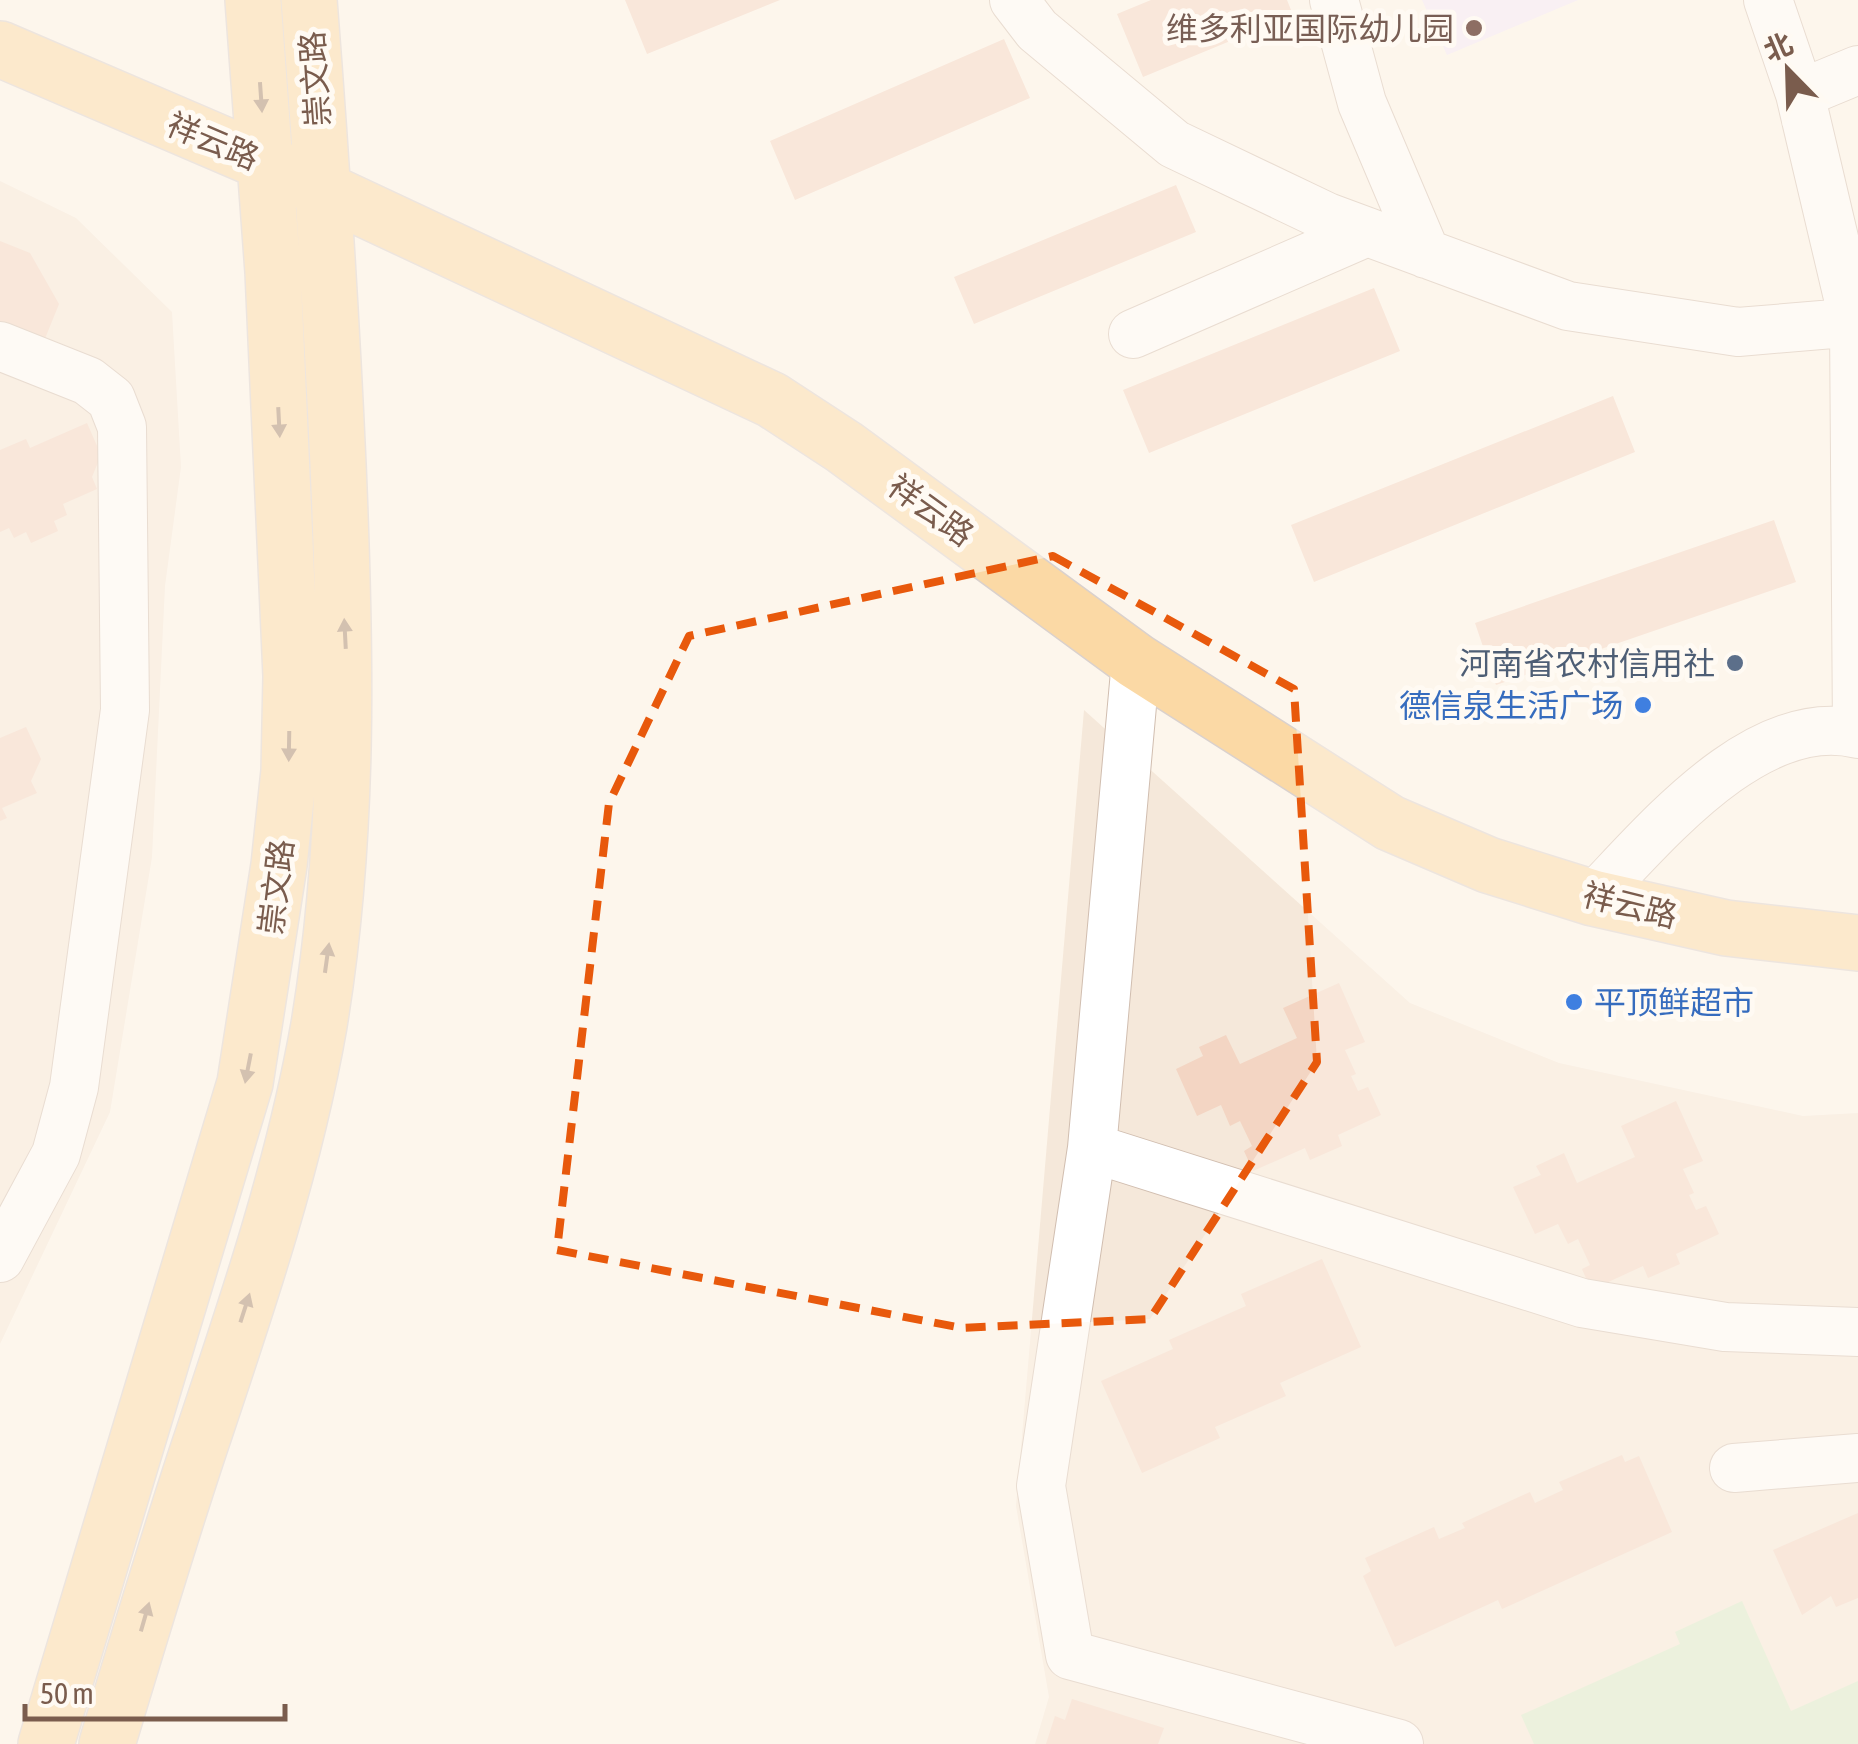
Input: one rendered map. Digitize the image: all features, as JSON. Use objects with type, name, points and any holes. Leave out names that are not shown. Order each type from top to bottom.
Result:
[{"type":"main road","name":"崇文路","points":[[46,1744],[220,1175],[245,1082],[265,976],[289,771],[290,676],[266,164],[253,0]]},
{"type":"main road","name":"崇文路","points":[[107,1744],[159,1568],[248,1302],[296,1132],[318,1024],[346,786],[347,668],[324,192],[309,0]]},
{"type":"main road","name":"祥云路","points":[[0,49],[266,164],[772,400],[844,447],[1136,661],[1390,823],[1488,864],[1593,898],[1726,928],[1858,943]]},
{"type":"street","points":[[1014,0],[1037,30],[1174,144],[1367,232],[1568,306],[1738,332],[1856,322]]},
{"type":"street","points":[[1334,0],[1362,103],[1426,254]]},
{"type":"street","points":[[1593,898],[1697,790],[1790,738],[1830,727],[1857,733],[1856,322],[1800,94],[1768,0]]},
{"type":"street","points":[[1800,94],[1858,70]]},
{"type":"street","points":[[1133,334],[1367,232]]},
{"type":"street","points":[[0,346],[88,381],[111,399],[122,428],[125,710],[74,1087],[56,1154],[0,1258]]},
{"type":"street","points":[[1136,661],[1092,1148],[1041,1486],[1070,1655],[1399,1744]]},
{"type":"street","points":[[1092,1148],[1582,1303],[1725,1328],[1858,1332]]},
{"type":"street","points":[[1734,1468],[1858,1458]]},
{"type":"highlighted area","points":[[1053,556],[1294,689],[1317,1062],[1150,1319],[962,1328],[557,1250],[609,803],[689,636]]},
{"type":"shaded area","name":"维多利亚国际幼儿园","points":[[1422,0],[1578,0],[1447,55]]},
{"type":"shaded area","points":[[0,181],[76,218],[172,312],[181,467],[165,586],[152,857],[110,1112],[0,1344]]},
{"type":"shaded area","points":[[1084,710],[1410,1003],[1559,1063],[1803,1116],[1858,1113],[1858,1744],[1035,1744],[1049,1697],[1016,1506]]},
{"type":"green space","points":[[1742,1601],[1791,1711],[1858,1681],[1858,1744],[1534,1744],[1521,1715],[1680,1644],[1675,1632]]},
{"type":"building","points":[[625,0],[780,0],[647,54]]},
{"type":"building","points":[[1151,0],[1287,0],[1293,15],[1143,77],[1117,14]]},
{"type":"building","points":[[1004,39],[1030,98],[795,200],[770,141]]},
{"type":"building","points":[[1176,185],[1196,232],[974,324],[954,277]]},
{"type":"building","points":[[0,241],[30,253],[59,304],[42,346],[0,329]]},
{"type":"building","points":[[1374,288],[1400,351],[1149,453],[1123,390]]},
{"type":"building","points":[[1613,396],[1635,452],[1314,582],[1291,525]]},
{"type":"building","points":[[87,423],[101,455],[92,477],[97,489],[63,504],[67,515],[54,521],[58,531],[31,543],[26,532],[14,538],[9,528],[0,532],[0,450],[26,439],[30,448]]},
{"type":"building","points":[[1774,520],[1796,582],[1496,685],[1475,623]]},
{"type":"building","points":[[26,727],[41,759],[31,781],[37,793],[2,808],[7,818],[0,821],[0,738]]},
{"type":"building","points":[[1339,983],[1365,1042],[1345,1050],[1356,1074],[1351,1076],[1358,1091],[1368,1087],[1381,1115],[1338,1135],[1342,1146],[1310,1160],[1305,1148],[1253,1171],[1244,1151],[1252,1146],[1240,1121],[1230,1126],[1221,1105],[1197,1116],[1176,1069],[1203,1056],[1199,1047],[1226,1035],[1240,1064],[1297,1038],[1283,1008]]},
{"type":"building","points":[[1676,1101],[1703,1161],[1683,1169],[1694,1193],[1689,1195],[1696,1210],[1706,1206],[1719,1234],[1676,1254],[1680,1264],[1648,1278],[1643,1266],[1591,1290],[1582,1269],[1590,1265],[1578,1239],[1568,1244],[1558,1224],[1535,1234],[1513,1187],[1541,1175],[1536,1166],[1564,1153],[1577,1183],[1635,1157],[1621,1126]]},
{"type":"building","points":[[1322,1259],[1361,1347],[1280,1383],[1286,1396],[1215,1427],[1220,1438],[1142,1473],[1101,1381],[1173,1349],[1169,1340],[1246,1306],[1241,1294]]},
{"type":"building","points":[[1622,1455],[1625,1462],[1639,1456],[1672,1532],[1502,1609],[1498,1600],[1395,1647],[1363,1576],[1371,1571],[1365,1558],[1434,1527],[1439,1539],[1465,1528],[1462,1523],[1530,1492],[1535,1503],[1563,1490],[1559,1482]]},
{"type":"building","points":[[1858,1513],[1858,1598],[1836,1607],[1831,1596],[1802,1615],[1773,1550]]},
{"type":"building","points":[[1072,1699],[1164,1728],[1158,1744],[1046,1744],[1055,1716],[1065,1720]]},
{"type":"place","name":"维多利亚国际幼儿园","points":[[1474,28]]},
{"type":"place","name":"河南省农村信用社","points":[[1735,663]]},
{"type":"place","name":"德信泉生活广场","points":[[1643,705]]},
{"type":"place","name":"平顶鲜超市","points":[[1574,1002]]}]
